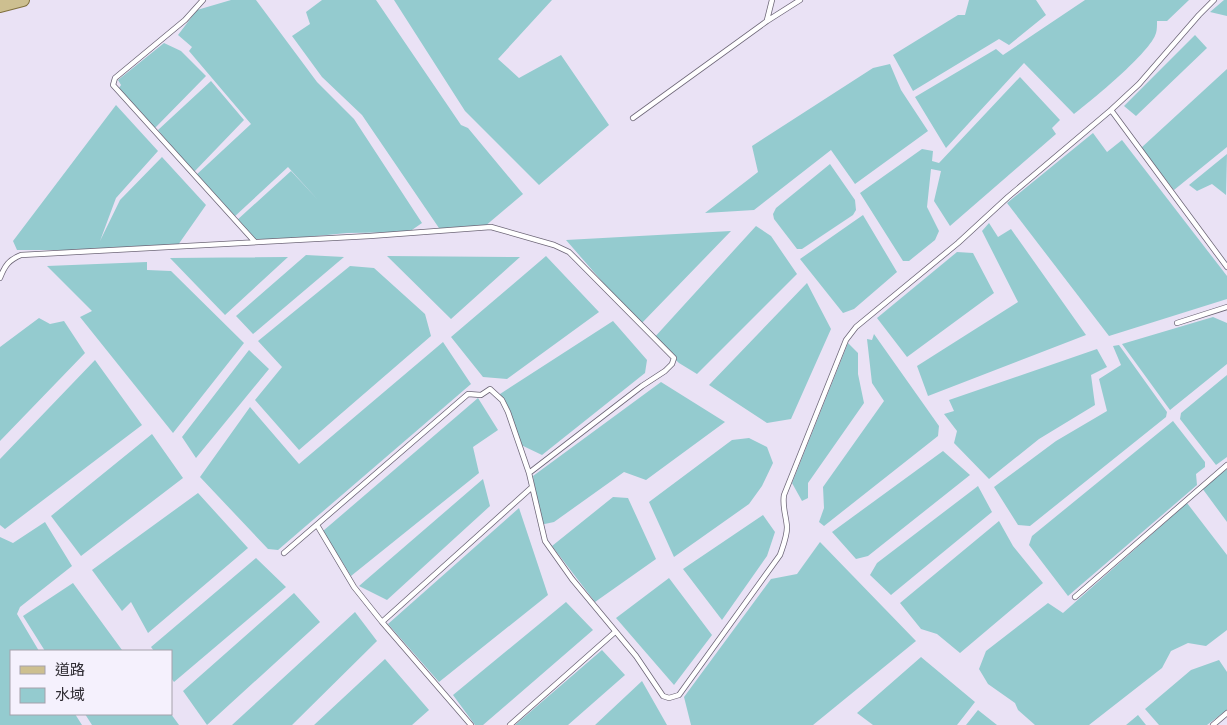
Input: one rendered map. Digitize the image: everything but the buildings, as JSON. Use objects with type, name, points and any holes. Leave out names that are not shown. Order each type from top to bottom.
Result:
[{"type":"main road","points":[[0,6],[23,0]]},
{"type":"lane","points":[[203,0],[185,20],[115,78],[113,85],[254,242]]},
{"type":"lane","points":[[767,20],[772,0]]},
{"type":"lane","points":[[633,118],[767,20],[800,0]]},
{"type":"lane","points":[[284,553],[468,394],[481,395],[490,389],[502,400],[529,473],[545,541],[572,579],[636,656],[663,696],[669,698],[679,695],[780,555],[786,539],[787,528],[782,503],[784,495],[846,340],[856,327],[958,243],[1008,196],[1111,110],[1139,84],[1214,0]]},
{"type":"lane","points":[[1111,110],[1227,267]]},
{"type":"lane","points":[[0,278],[5,266],[12,259],[21,255],[370,236],[490,227],[554,245],[569,252],[674,358],[672,364],[665,371],[642,386],[529,473]]},
{"type":"lane","points":[[1177,322],[1227,307]]},
{"type":"lane","points":[[1075,597],[1227,465]]},
{"type":"lane","points":[[382,622],[531,488]]},
{"type":"lane","points":[[317,525],[354,588],[471,725]]},
{"type":"lane","points":[[510,725],[615,632]]},
{"type":"lane","points":[[1212,725],[1227,713]]},
{"type":"water","points":[[231,0],[256,0],[317,82],[354,119],[422,223],[409,232],[347,233],[255,242],[236,221],[291,171],[318,200],[288,167],[233,218],[195,176],[251,124],[189,51],[192,47],[178,35],[197,10]]},
{"type":"water","points":[[322,0],[376,0],[461,125],[468,128],[523,194],[484,227],[441,231],[362,115],[322,77],[292,36],[310,24],[306,12]]},
{"type":"water","points":[[394,0],[552,0],[498,59],[519,78],[561,55],[609,125],[539,185],[465,111]]},
{"type":"water","points":[[969,0],[1036,0],[1046,15],[1009,45],[999,39],[913,91],[893,55],[958,15],[965,15]]},
{"type":"water","points":[[1085,0],[1189,0],[1167,21],[1157,21],[1156,33],[1143,52],[1120,76],[1074,114],[1024,63],[946,148],[915,97],[996,49],[1003,55]]},
{"type":"water","points":[[1224,0],[1227,0],[1227,16],[1210,12]]},
{"type":"water","points":[[1195,35],[1207,48],[1136,116],[1124,106]]},
{"type":"water","points":[[164,43],[181,51],[206,76],[153,130],[119,88],[121,85],[118,80]]},
{"type":"water","points":[[890,64],[901,90],[928,131],[855,184],[831,150],[754,210],[705,213],[758,172],[752,146],[873,68]]},
{"type":"water","points":[[1227,69],[1227,147],[1174,190],[1141,148]]},
{"type":"water","points":[[1020,77],[1060,120],[1052,128],[1056,134],[950,226],[934,201],[941,171],[931,169],[927,207],[939,231],[935,240],[909,261],[903,261],[860,193],[922,149],[933,151],[932,161],[939,163]]},
{"type":"water","points":[[211,81],[244,120],[193,173],[158,130]]},
{"type":"water","points":[[116,105],[158,151],[116,198],[100,241],[120,200],[162,157],[206,205],[178,245],[96,250],[17,250],[13,241]]},
{"type":"water","points":[[1093,133],[1107,152],[1122,140],[1227,276],[1227,299],[1109,336],[1007,203]]},
{"type":"water","points":[[1227,154],[1226,195],[1212,184],[1197,191],[1189,185]]},
{"type":"water","points":[[830,164],[855,200],[856,210],[853,215],[802,249],[797,249],[774,219],[773,214],[776,208]]},
{"type":"water","points":[[863,215],[897,272],[854,309],[843,313],[800,259]]},
{"type":"water","points":[[989,223],[998,237],[1011,229],[1086,335],[928,396],[917,366],[1018,302],[982,231]]},
{"type":"water","points":[[756,226],[771,236],[797,274],[697,374],[679,363],[653,339]]},
{"type":"water","points":[[731,231],[640,325],[566,240]]},
{"type":"water","points":[[957,252],[973,253],[994,293],[907,357],[877,318]]},
{"type":"water","points":[[306,255],[344,257],[253,334],[236,316]]},
{"type":"water","points":[[387,256],[520,257],[451,319]]},
{"type":"water","points":[[546,256],[599,312],[507,379],[483,377],[451,337]]},
{"type":"water","points":[[288,257],[225,315],[170,258]]},
{"type":"water","points":[[147,262],[147,270],[171,271],[244,343],[173,433],[80,317],[92,311],[47,266]]},
{"type":"water","points":[[350,266],[374,268],[425,314],[431,336],[299,450],[255,400],[282,367],[258,341]]},
{"type":"water","points":[[807,283],[831,329],[791,419],[767,423],[709,385]]},
{"type":"water","points":[[1213,317],[1227,323],[1227,364],[1170,410],[1122,344]]},
{"type":"water","points":[[39,318],[50,324],[64,321],[85,353],[0,441],[0,347]]},
{"type":"water","points":[[613,321],[647,360],[645,373],[542,455],[519,444],[500,394]]},
{"type":"water","points":[[874,334],[939,426],[938,436],[824,526],[819,522],[824,508],[823,487],[884,401],[872,383],[867,339],[872,340]]},
{"type":"water","points":[[443,342],[471,384],[278,550],[268,549],[200,477],[250,407],[299,464]]},
{"type":"water","points":[[848,343],[858,353],[858,374],[864,403],[808,483],[808,498],[802,501],[792,483]]},
{"type":"water","points":[[1119,345],[1167,412],[1166,417],[1030,526],[1018,525],[994,487],[1056,441],[1107,411],[1099,379],[1121,365],[1113,346]]},
{"type":"water","points":[[1097,349],[1107,367],[1091,375],[1095,405],[1039,439],[989,479],[954,443],[957,431],[944,414],[954,411],[949,400]]},
{"type":"water","points":[[249,350],[269,369],[196,458],[182,437]]},
{"type":"water","points":[[95,360],[142,425],[5,529],[0,525],[0,459]]},
{"type":"water","points":[[1227,375],[1227,457],[1216,465],[1180,419],[1181,413]]},
{"type":"water","points":[[661,382],[725,422],[646,480],[624,472],[554,522],[540,525],[533,476]]},
{"type":"water","points":[[478,398],[498,430],[473,447],[479,473],[351,576],[323,531]]},
{"type":"water","points":[[1173,421],[1205,462],[1205,467],[1196,474],[1197,485],[1068,596],[1029,545],[1032,536]]},
{"type":"water","points":[[152,434],[183,478],[81,556],[51,516]]},
{"type":"water","points":[[749,438],[767,447],[773,463],[762,486],[749,504],[674,557],[649,502],[732,440]]},
{"type":"water","points":[[943,451],[970,475],[868,556],[856,559],[832,532]]},
{"type":"water","points":[[1227,469],[1227,522],[1202,488]]},
{"type":"water","points":[[483,479],[490,506],[387,600],[359,586]]},
{"type":"water","points":[[978,486],[992,512],[891,595],[870,575],[877,563]]},
{"type":"water","points":[[198,493],[248,548],[148,633],[131,602],[122,611],[92,570]]},
{"type":"water","points":[[613,497],[628,498],[656,559],[595,602],[552,546]]},
{"type":"water","points":[[1187,503],[1227,555],[1227,630],[1206,646],[1188,643],[1171,651],[1162,668],[1089,725],[1035,725],[1018,710],[1015,703],[988,684],[979,669],[986,651],[1048,603],[1063,613]]},
{"type":"water","points":[[519,508],[548,595],[439,682],[388,624]]},
{"type":"water","points":[[763,515],[775,532],[767,556],[722,620],[683,569]]},
{"type":"water","points":[[999,521],[1013,546],[1043,583],[960,653],[937,634],[921,629],[900,603]]},
{"type":"water","points":[[45,522],[72,566],[20,607],[17,614],[38,650],[10,650],[10,715],[76,715],[82,725],[0,725],[0,537],[13,543]]},
{"type":"water","points":[[820,542],[916,641],[813,725],[691,725],[684,697],[771,579],[797,574]]},
{"type":"water","points":[[256,558],[286,587],[174,682],[172,679],[172,650],[153,650],[151,647]]},
{"type":"water","points":[[669,578],[712,635],[674,685],[616,618]]},
{"type":"water","points":[[73,583],[122,650],[44,650],[23,616]]},
{"type":"water","points":[[294,593],[320,622],[207,725],[183,691]]},
{"type":"water","points":[[566,602],[593,630],[483,725],[475,725],[453,695]]},
{"type":"water","points":[[355,612],[377,641],[292,725],[232,725]]},
{"type":"water","points":[[602,650],[625,675],[568,725],[515,725]]},
{"type":"water","points":[[921,657],[975,702],[957,725],[873,725],[857,713]]},
{"type":"water","points":[[385,659],[429,710],[412,725],[314,725]]},
{"type":"water","points":[[1219,660],[1227,672],[1227,710],[1207,725],[1159,725],[1145,709],[1191,670]]},
{"type":"water","points":[[642,681],[667,725],[595,725]]},
{"type":"water","points":[[978,710],[997,725],[966,725]]},
{"type":"water","points":[[86,715],[172,715],[179,725],[92,725]]},
{"type":"water","points":[[1138,715],[1146,725],[1126,725]]}]
